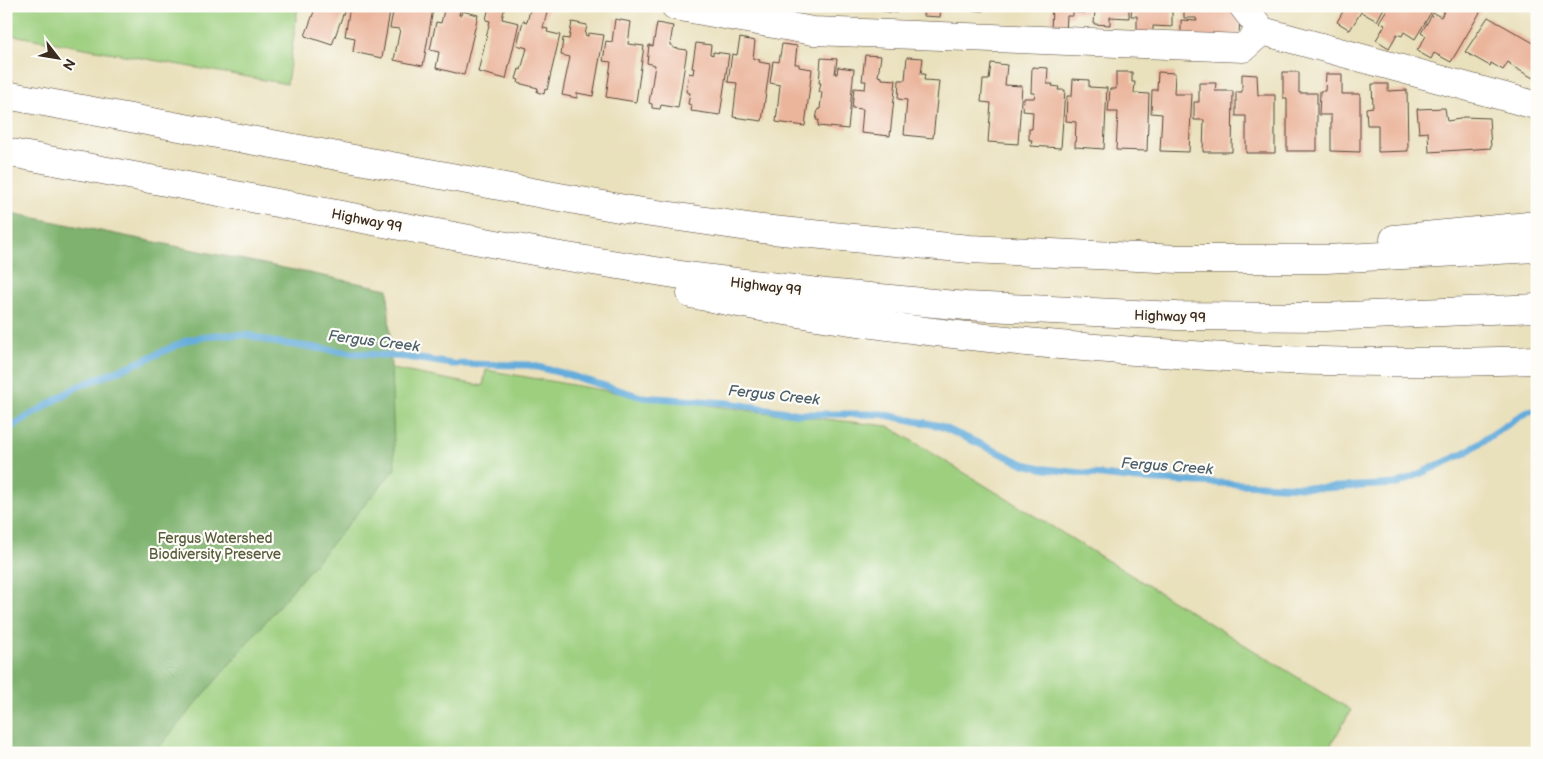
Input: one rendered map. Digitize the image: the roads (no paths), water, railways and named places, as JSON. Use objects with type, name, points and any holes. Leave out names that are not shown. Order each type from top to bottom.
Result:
[{"type":"main road","points":[[675,6],[813,31],[1243,48],[1262,31]]},
{"type":"main road","points":[[1242,6],[1262,31],[1535,105]]},
{"type":"main road","points":[[6,95],[554,196],[724,223],[832,236],[970,248],[1178,259],[1326,259],[1537,248]]},
{"type":"main road","name":"Highway 99","points":[[6,152],[555,255],[697,278],[826,294],[966,306],[1168,316],[1253,318],[1410,315],[1537,308]]},
{"type":"main road","points":[[1178,259],[1537,226]]},
{"type":"main road","points":[[412,228],[667,289],[742,304],[964,335],[1112,349],[1246,358],[1404,362],[1537,360]]},
{"type":"waterway","name":"Fergus Creek","points":[[6,430],[77,387],[188,340],[215,335],[248,335],[273,342],[452,364],[529,365],[642,397],[728,403],[800,414],[881,414],[940,426],[1024,464],[1046,469],[1138,479],[1322,488],[1397,484],[1463,454],[1528,411],[1537,411]]},
{"type":"park label","name":"Fergus Watershed Biodiversity Preserve","points":[[215,546]]}]
